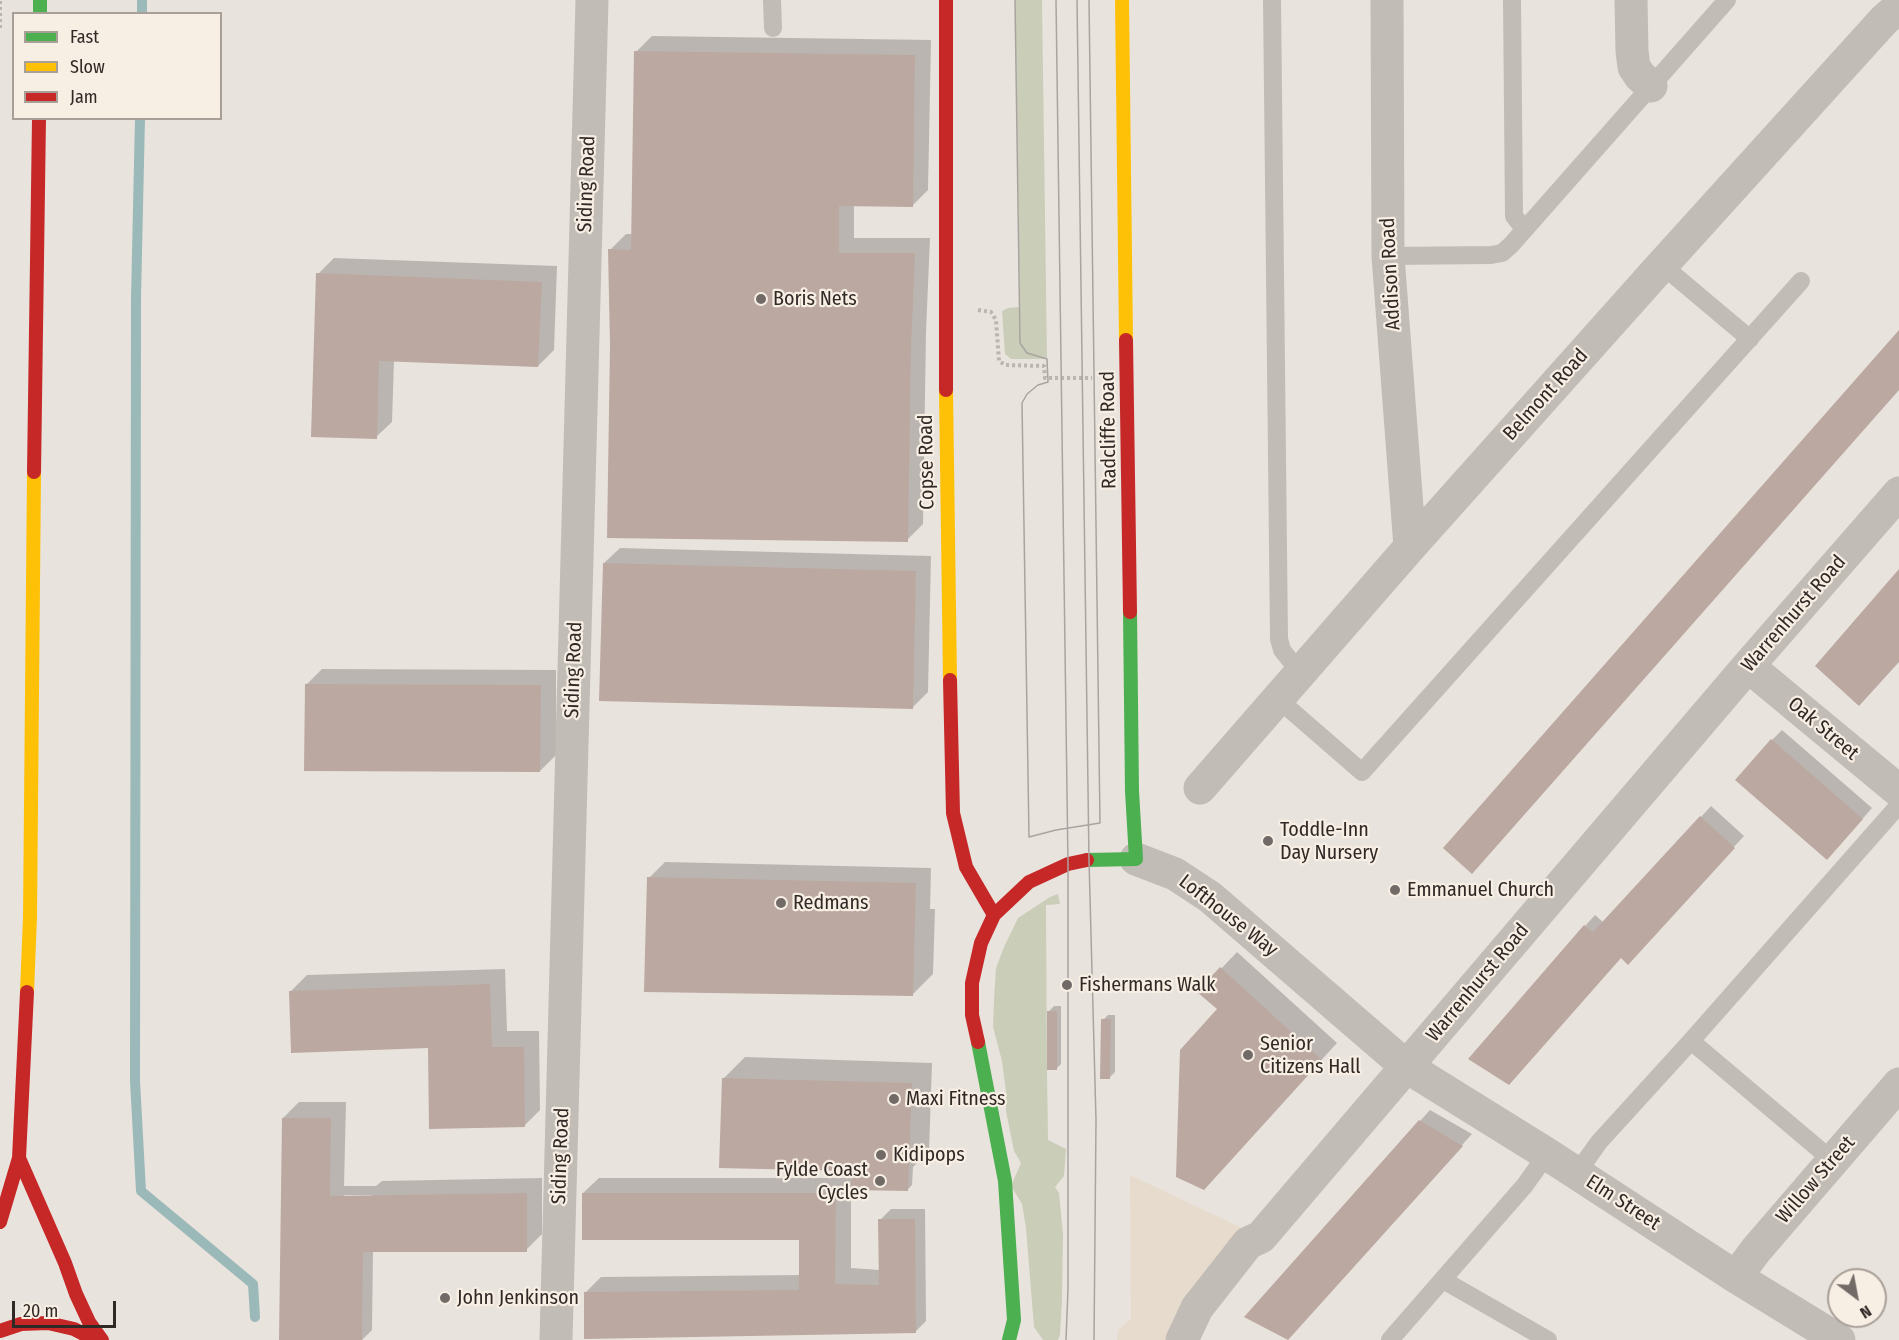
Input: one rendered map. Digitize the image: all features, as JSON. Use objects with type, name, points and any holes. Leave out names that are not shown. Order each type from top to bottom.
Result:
[{"type":"main road","name":"Copse Road","points":[[946,0],[945,312],[953,813],[957,838],[966,867],[994,915]]},
{"type":"main road","name":"Radcliffe Road","points":[[1122,0],[1132,791],[1136,859]]},
{"type":"main road","points":[[0,1222],[19,1158],[30,917],[39,120]]},
{"type":"main road","name":"Lofthouse Way","points":[[1008,1340],[1014,1320],[1005,1181],[972,1015],[972,983],[981,943],[994,915],[1029,882],[1068,864],[1089,860],[1136,859]]},
{"type":"main road","points":[[19,1158],[65,1263],[76,1294],[89,1322],[102,1340]]},
{"type":"main road","points":[[0,1331],[21,1324],[48,1323],[74,1329],[95,1340]]},
{"type":"street","name":"Siding Road","points":[[556,1340],[592,0]]},
{"type":"street","name":"Addison Road","points":[[1387,0],[1388,256],[1410,547]]},
{"type":"street","points":[[1631,0],[1634,67],[1651,87]]},
{"type":"street","name":"Belmont Road","points":[[1200,789],[1410,547],[1662,265],[1884,20],[1899,8]]},
{"type":"street","name":"Warrenhurst Road","points":[[1188,1338],[1197,1308],[1248,1243],[1261,1237],[1748,666],[1899,493]]},
{"type":"street","name":"Oak Street","points":[[1748,666],[1899,791]]},
{"type":"street","name":"Lofthouse Way","points":[[1136,859],[1174,874],[1210,897],[1407,1067]]},
{"type":"street","name":"Elm Street","points":[[1407,1067],[1839,1340]]},
{"type":"street","name":"Willow Street","points":[[1736,1277],[1756,1250],[1899,1084]]},
{"type":"lane","points":[[772,0],[773,28]]},
{"type":"lane","points":[[1272,0],[1280,639],[1281,650],[1303,670]]},
{"type":"lane","points":[[1512,0],[1514,216],[1524,229]]},
{"type":"lane","points":[[1388,256],[1502,253],[1727,0]]},
{"type":"lane","points":[[1662,265],[1750,339]]},
{"type":"lane","points":[[1278,699],[1362,772],[1801,281]]},
{"type":"lane","points":[[1577,1173],[1599,1142],[1899,805]]},
{"type":"lane","points":[[1691,1041],[1833,1161]]},
{"type":"lane","points":[[1390,1340],[1525,1185],[1547,1154]]},
{"type":"lane","points":[[1443,1280],[1548,1340]]},
{"type":"path","points":[[0,0],[0,28]]},
{"type":"path","points":[[945,312],[980,309],[991,312],[996,320],[999,361],[1005,364],[1044,366],[1045,378],[1128,380]]},
{"type":"green space","points":[[1015,0],[1042,0],[1047,359],[1011,359],[1005,354],[1002,311],[1020,307]]},
{"type":"green space","points":[[1058,894],[1060,904],[1046,905],[1047,1070],[1048,1140],[1066,1149],[1064,1176],[1055,1187],[1059,1193],[1063,1234],[1062,1300],[1058,1340],[1043,1340],[1034,1327],[1022,1204],[1011,1186],[1021,1163],[1014,1151],[1006,1111],[1002,1061],[993,1027],[996,968],[1018,918]]},
{"type":"shaded area","points":[[1130,1175],[1261,1237],[1182,1340],[1117,1340],[1118,1330],[1131,1319]]},
{"type":"building","points":[[634,51],[915,55],[913,207],[839,206],[839,253],[915,253],[908,542],[607,538],[610,345],[608,249],[631,250]]},
{"type":"building","points":[[316,273],[542,282],[538,367],[379,361],[377,439],[311,437]]},
{"type":"building","points":[[1899,330],[1899,390],[1472,874],[1443,848]]},
{"type":"building","points":[[603,563],[916,571],[913,709],[599,701]]},
{"type":"building","points":[[1899,569],[1899,662],[1859,706],[1815,666]]},
{"type":"building","points":[[305,684],[541,685],[540,772],[304,771]]},
{"type":"building","points":[[1771,739],[1863,819],[1827,860],[1735,780]]},
{"type":"building","points":[[1700,816],[1735,848],[1628,965],[1621,958],[1509,1085],[1468,1059],[1584,925],[1593,932]]},
{"type":"building","points":[[647,877],[916,883],[913,996],[644,992]]},
{"type":"building","name":"Senior Citizens Hall","points":[[1220,967],[1322,1060],[1204,1190],[1176,1177],[1180,1050],[1217,1009],[1197,992]]},
{"type":"building","points":[[490,984],[492,1047],[524,1047],[525,1127],[429,1129],[428,1048],[291,1053],[289,991]]},
{"type":"building","points":[[1047,1011],[1057,1011],[1057,1070],[1047,1070]]},
{"type":"building","points":[[1101,1019],[1111,1019],[1110,1079],[1100,1079]]},
{"type":"building","points":[[722,1078],[912,1083],[908,1191],[851,1190],[851,1171],[719,1168]]},
{"type":"building","points":[[282,1118],[331,1118],[330,1196],[527,1193],[527,1252],[363,1252],[362,1340],[279,1340]]},
{"type":"building","points":[[1419,1120],[1463,1146],[1288,1340],[1244,1317]]},
{"type":"building","points":[[582,1193],[836,1193],[835,1284],[879,1285],[878,1219],[915,1219],[916,1333],[584,1339],[584,1292],[799,1290],[799,1240],[582,1240]]},
{"type":"waterway","points":[[142,0],[142,12]]},
{"type":"waterway","points":[[140,120],[136,298],[135,1081],[141,1191],[253,1284],[255,1317]]},
{"type":"tram line","points":[[1015,0],[1020,343],[1027,353],[1047,359],[1048,382],[1038,385],[1027,394],[1022,403],[1029,837],[1100,823],[1089,0]]},
{"type":"tram line","points":[[1056,0],[1068,864],[1066,1340]]},
{"type":"tram line","points":[[1077,0],[1089,860],[1096,1120],[1094,1340]]},
{"type":"traffic: fast","points":[[40,0],[40,12]]},
{"type":"traffic: fast","points":[[1087,860],[1136,859],[1132,791],[1130,612]]},
{"type":"traffic: fast","points":[[978,1042],[1005,1181],[1014,1320],[1009,1340]]},
{"type":"traffic: slow","points":[[1122,0],[1126,340]]},
{"type":"traffic: slow","points":[[946,390],[950,680]]},
{"type":"traffic: slow","points":[[27,992],[30,917],[34,472]]},
{"type":"traffic: jam","points":[[946,0],[946,390]]},
{"type":"traffic: jam","points":[[34,472],[39,120]]},
{"type":"traffic: jam","points":[[1126,340],[1130,612]]},
{"type":"traffic: jam","points":[[950,680],[953,813],[966,867],[994,915]]},
{"type":"traffic: jam","points":[[978,1042],[972,1015],[972,983],[981,943],[994,915],[1029,882],[1068,864],[1087,860]]},
{"type":"traffic: jam","points":[[0,1222],[19,1158],[27,992]]},
{"type":"traffic: jam","points":[[19,1158],[65,1263],[76,1294],[89,1322],[102,1340]]},
{"type":"traffic: jam","points":[[0,1331],[21,1324],[48,1323],[74,1329],[95,1340]]},
{"type":"place","name":"Boris Nets","points":[[761,299]]},
{"type":"place","name":"Toddle-Inn Day Nursery","points":[[1268,841]]},
{"type":"place","name":"Emmanuel Church","points":[[1395,890]]},
{"type":"place","name":"Redmans","points":[[781,903]]},
{"type":"place","name":"Fishermans Walk","points":[[1067,985]]},
{"type":"place","name":"Senior Citizens Hall","points":[[1248,1055]]},
{"type":"place","name":"Maxi Fitness","points":[[894,1099]]},
{"type":"place","name":"Kidipops","points":[[881,1155]]},
{"type":"place","name":"Fylde Coast Cycles","points":[[880,1181]]},
{"type":"place","name":"John Jenkinson","points":[[445,1298]]}]
